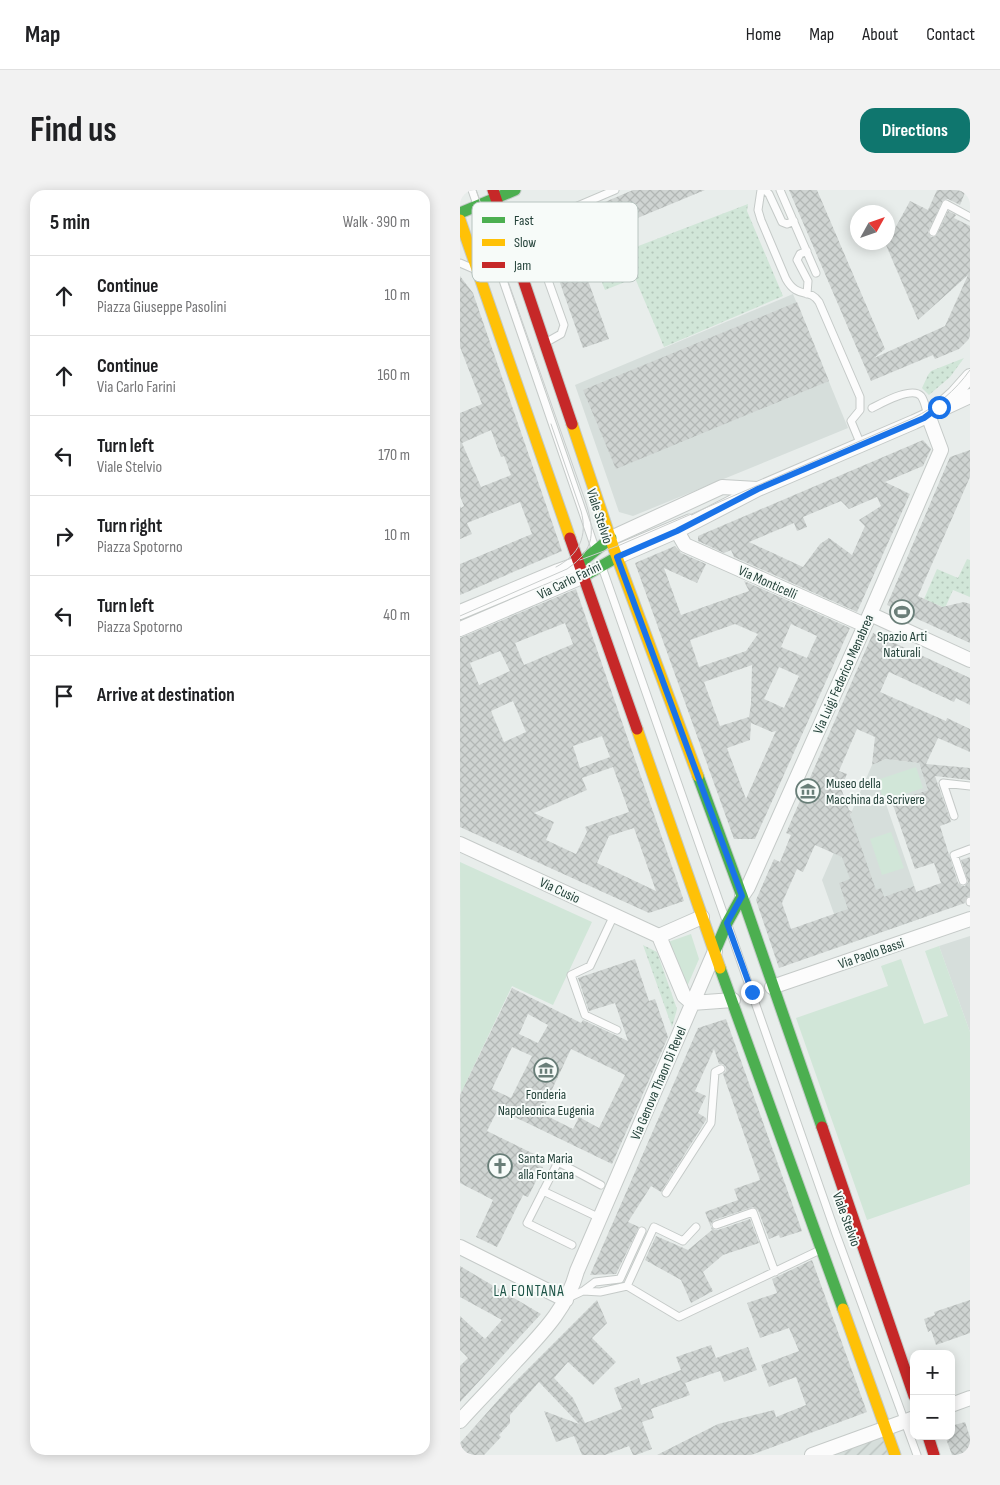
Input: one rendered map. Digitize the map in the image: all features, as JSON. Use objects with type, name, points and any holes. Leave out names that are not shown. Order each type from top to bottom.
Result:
[{"type":"main road","points":[[483,202],[494,194],[515,190]]},
{"type":"main road","points":[[460,213],[472,208]]},
{"type":"main road","points":[[460,220],[472,254]]},
{"type":"main road","points":[[482,282],[702,917],[733,1000],[749,1060],[822,1249],[895,1455]]},
{"type":"main road","name":"Viale Stelvio","points":[[524,282],[545,343],[606,552],[742,896],[914,1395]]},
{"type":"main road","name":"Via Carlo Farini","points":[[582,569],[606,552]]},
{"type":"main road","name":"Via Carlo Farini","points":[[582,569],[606,552]]},
{"type":"main road","points":[[702,917],[742,896]]},
{"type":"main road","points":[[715,951],[727,923],[742,896]]},
{"type":"main road","points":[[929,1440],[934,1455]]},
{"type":"street","points":[[928,415],[954,394],[970,376]]},
{"type":"street","points":[[928,415],[970,396]]},
{"type":"street","name":"Via Carlo Farini","points":[[606,552],[677,531],[758,489],[928,415]]},
{"type":"street","name":"Via Luigi Federico Menabrea","points":[[742,896],[868,620],[941,450],[928,415]]},
{"type":"street","name":"Via Carlo Farini","points":[[606,552],[722,487],[758,489]]},
{"type":"street","name":"Via Monticelli","points":[[677,531],[685,545],[970,660]]},
{"type":"street","name":"Via Carlo Farini","points":[[460,612],[558,571],[582,569]]},
{"type":"street","name":"Via Carlo Farini","points":[[460,630],[582,569]]},
{"type":"street","name":"Via Cusio","points":[[460,844],[659,936]]},
{"type":"street","points":[[702,917],[659,936],[684,996],[692,1003],[733,1000]]},
{"type":"street","name":"Via Paolo Bassi","points":[[772,987],[970,919]]},
{"type":"street","name":"Via Genova Thaon Di Revel","points":[[566,1300],[715,951]]},
{"type":"street","points":[[460,1247],[566,1300],[552,1322],[460,1421]]},
{"type":"street","points":[[955,1403],[970,1398]]},
{"type":"street","points":[[812,1455],[909,1419]]},
{"type":"lane","name":"Viale Stelvio","points":[[472,190],[476,202]]},
{"type":"lane","points":[[587,202],[615,190]]},
{"type":"lane","points":[[761,190],[758,210],[786,279],[796,291],[814,296],[819,302],[860,397],[860,410],[851,421],[860,445]]},
{"type":"lane","points":[[764,190],[769,194],[782,222],[787,224],[794,221]]},
{"type":"lane","points":[[780,190],[816,273]]},
{"type":"lane","points":[[932,232],[946,204],[970,217]]},
{"type":"lane","points":[[806,251],[800,254],[798,260],[808,281],[806,294]]},
{"type":"lane","points":[[460,263],[472,268]]},
{"type":"lane","name":"Viale Stelvio","points":[[506,282],[606,552],[727,923],[836,1234],[909,1419],[917,1455]]},
{"type":"lane","points":[[545,343],[561,334],[564,325],[549,282]]},
{"type":"lane","points":[[872,408],[906,393],[915,393],[922,397],[928,415]]},
{"type":"lane","points":[[954,816],[943,783],[970,786]]},
{"type":"lane","points":[[963,881],[954,855],[970,849]]},
{"type":"lane","points":[[614,915],[590,966],[571,975],[585,1015],[617,1030]]},
{"type":"lane","points":[[666,1193],[711,1123],[714,1072],[721,1069]]},
{"type":"lane","points":[[572,1245],[527,1223],[558,1162],[601,1184]]},
{"type":"lane","points":[[543,1191],[600,1218]]},
{"type":"lane","points":[[716,1225],[753,1212],[775,1272]]},
{"type":"lane","points":[[627,1286],[654,1227],[683,1241],[696,1227]]},
{"type":"lane","points":[[566,1300],[595,1282],[620,1278],[642,1231]]},
{"type":"lane","points":[[583,1291],[600,1292],[627,1286],[679,1317],[822,1249]]},
{"type":"shaded area","points":[[793,294],[848,428],[633,516],[619,512],[575,385]]},
{"type":"shaded area","points":[[886,759],[919,763],[928,790],[886,804],[925,917],[845,945],[822,880],[872,765]]},
{"type":"shaded area","points":[[970,936],[970,1032],[939,946]]},
{"type":"shaded area","points":[[884,1431],[892,1455],[821,1455]]},
{"type":"green space","points":[[748,204],[747,211],[783,296],[664,347],[637,282],[638,246]]},
{"type":"green space","points":[[602,282],[625,282],[605,290]]},
{"type":"green space","points":[[964,358],[950,377],[929,395],[922,388],[931,371]]},
{"type":"green space","points":[[967,559],[970,560],[970,597],[953,590],[945,608],[924,599],[937,569],[958,578]]},
{"type":"green space","points":[[916,767],[923,788],[884,801],[877,780]]},
{"type":"green space","points":[[891,832],[904,868],[882,875],[870,839]]},
{"type":"green space","points":[[460,862],[592,922],[553,1005],[512,986],[461,1093]]},
{"type":"green space","points":[[691,934],[699,959],[686,989],[668,942]]},
{"type":"green space","points":[[643,945],[657,952],[677,1009],[672,1027]]},
{"type":"green space","points":[[939,946],[970,1032],[970,1184],[867,1220],[796,1018],[888,986],[881,966],[901,959],[924,1024],[948,1016],[925,951]]},
{"type":"building","points":[[633,190],[705,190],[638,218],[638,202],[605,202]]},
{"type":"building","points":[[789,190],[817,190],[885,349],[874,358],[945,326],[968,275],[918,320],[888,250],[895,250],[895,228],[910,201],[928,210],[937,190],[966,190],[960,205],[948,199],[943,200],[928,232],[931,237],[936,236],[948,211],[956,215],[954,218],[970,226],[970,336],[959,349],[935,359],[933,355],[871,381]]},
{"type":"building","points":[[460,276],[473,293],[562,551],[460,595],[460,564],[532,534],[520,502],[467,523],[472,534],[460,539],[460,506],[461,508],[464,506],[460,496],[460,413],[482,404],[460,347]],"holes":[[[491,430],[501,457],[504,456],[511,475],[481,487],[462,443]]]},
{"type":"building","points":[[560,282],[589,282],[609,339],[583,348]]},
{"type":"building","points":[[797,302],[829,381],[616,469],[583,390]]},
{"type":"building","points":[[923,440],[931,449],[923,466],[885,482],[910,494],[857,612],[734,557],[731,550],[724,553],[698,541],[698,536]],"holes":[[[877,497],[881,506],[859,520],[865,526],[852,555],[829,538],[820,544],[803,567],[749,542],[794,523],[797,531],[807,527],[803,517],[841,501],[849,509]]]},
{"type":"building","points":[[970,450],[970,477],[918,596],[942,607],[964,602],[970,604],[970,643],[887,605],[950,457]]},
{"type":"building","points":[[675,546],[681,553],[706,564],[697,583],[664,568],[681,615],[749,591],[744,581],[850,628],[755,839],[734,839],[635,563]],"holes":[[[735,624],[758,634],[746,651],[699,667],[690,640]],[[791,624],[817,636],[807,658],[781,647]],[[752,665],[749,717],[720,726],[704,682]],[[779,667],[799,676],[784,708],[764,699]],[[751,723],[772,732],[776,731],[746,799],[727,748],[750,740]]]},
{"type":"building","points":[[576,589],[684,901],[649,913],[460,827],[460,638]],"holes":[[[565,623],[573,644],[524,665],[515,643]],[[500,651],[510,671],[479,685],[470,663]],[[513,701],[526,732],[504,742],[491,711]],[[602,736],[610,757],[580,768],[573,746]],[[613,767],[629,812],[585,827],[587,832],[576,854],[546,840],[554,822],[534,813],[587,790],[582,778]],[[634,828],[656,891],[597,863],[609,836]]]},
{"type":"building","points":[[873,633],[970,678],[970,705],[956,698],[954,702],[889,672],[880,692],[946,721],[947,718],[970,729],[970,752],[938,738],[926,764],[970,768],[970,780],[935,776],[951,822],[940,826],[958,883],[962,886],[965,886],[968,882],[961,860],[970,857],[970,896],[966,898],[965,903],[779,968],[756,900],[774,859],[780,862],[791,835],[786,833]],"holes":[[[857,729],[875,737],[872,765],[886,759],[919,763],[928,790],[892,802],[915,869],[934,863],[941,883],[916,892],[914,886],[884,897],[881,888],[876,890],[850,815],[852,812],[849,810],[841,788],[847,774],[839,771]],[[815,845],[842,857],[850,879],[839,883],[848,909],[791,929],[782,903],[797,869],[803,872]]]},
{"type":"building","points":[[635,959],[649,1001],[655,999],[668,1037],[612,1164],[498,1109],[487,1131],[542,1158],[538,1165],[543,1167],[528,1197],[523,1195],[497,1247],[476,1237],[493,1200],[460,1183],[460,1095],[512,988],[581,1023],[583,1020],[628,1041],[615,1003],[589,1011],[578,978]],"holes":[[[528,1014],[548,1025],[538,1043],[519,1034]],[[512,1047],[532,1056],[511,1098],[492,1089]],[[571,1049],[625,1075],[599,1128],[579,1117],[573,1129],[541,1113]]]},
{"type":"building","points":[[726,1019],[802,1231],[780,1238],[779,1235],[769,1239],[758,1210],[753,1207],[714,1220],[711,1227],[705,1212],[738,1200],[734,1189],[760,1180],[723,1074],[726,1071],[726,1067],[723,1064],[719,1064],[714,1049],[695,1091],[706,1096],[698,1113],[706,1118],[706,1120],[661,1192],[651,1186],[628,1222],[639,1227],[616,1274],[590,1275],[698,1028]]},
{"type":"building","points":[[750,1219],[759,1243],[723,1255],[703,1272],[713,1291],[691,1303],[681,1280],[645,1260],[656,1236],[688,1250],[712,1230],[711,1227],[718,1230]]},
{"type":"building","points":[[812,1260],[867,1412],[751,1455],[657,1455],[718,1424],[774,1410],[776,1417],[806,1405],[796,1377],[769,1387],[761,1365],[799,1351],[789,1328],[760,1338],[747,1303],[777,1293],[772,1279]]},
{"type":"building","points":[[460,1266],[541,1314],[460,1402],[460,1366],[468,1358],[460,1350],[460,1316],[485,1339],[502,1320],[460,1297]]},
{"type":"building","points":[[597,1300],[607,1323],[592,1338],[616,1362],[593,1385],[568,1362],[554,1378],[573,1398],[585,1423],[622,1409],[614,1388],[639,1378],[641,1385],[681,1370],[676,1357],[711,1345],[716,1358],[748,1347],[757,1370],[724,1382],[720,1371],[685,1383],[690,1395],[651,1409],[654,1418],[642,1422],[652,1449],[636,1455],[633,1455],[629,1446],[605,1455],[582,1455],[574,1436],[556,1442],[544,1411],[579,1424],[539,1382],[510,1415],[510,1423],[499,1435],[501,1437],[484,1455],[460,1455],[460,1443],[509,1388]]},
{"type":"building","points":[[970,1300],[970,1333],[936,1345],[931,1330],[928,1332],[924,1319],[935,1315],[934,1312]]},
{"type":"building","points":[[965,1422],[970,1437],[970,1455],[952,1455],[946,1440],[955,1440],[955,1425]]},
{"type":"tram line","points":[[476,190],[480,202]]},
{"type":"tram line","points":[[460,616],[567,569],[577,562],[588,547],[591,539],[590,521],[585,500],[508,282]]},
{"type":"tram line","points":[[580,560],[620,545],[913,418],[930,409],[944,398],[970,370]]},
{"type":"tram line","points":[[551,424],[583,520],[582,537],[576,551],[571,557],[556,567]]},
{"type":"traffic: fast","points":[[486,202],[515,190]]},
{"type":"traffic: fast","points":[[460,213],[472,208]]},
{"type":"traffic: fast","points":[[580,563],[611,538]]},
{"type":"traffic: fast","points":[[584,576],[617,557]]},
{"type":"traffic: fast","points":[[698,776],[742,896],[822,1127]]},
{"type":"traffic: fast","points":[[715,951],[727,923],[742,896]]},
{"type":"traffic: fast","points":[[720,968],[843,1309]]},
{"type":"traffic: slow","points":[[460,220],[472,255]]},
{"type":"traffic: slow","points":[[481,282],[570,538]]},
{"type":"traffic: slow","points":[[572,424],[614,549],[698,776]]},
{"type":"traffic: slow","points":[[637,729],[720,968]]},
{"type":"traffic: slow","points":[[843,1309],[895,1455]]},
{"type":"traffic: jam","points":[[493,190],[497,202]]},
{"type":"traffic: jam","points":[[524,282],[572,424]]},
{"type":"traffic: jam","points":[[570,538],[637,729]]},
{"type":"traffic: jam","points":[[822,1127],[914,1395]]},
{"type":"traffic: jam","points":[[929,1440],[934,1455]]},
{"type":"place","name":"Spazio Arti Naturali","points":[[902,612]]},
{"type":"place","name":"Museo della Macchina da Scrivere","points":[[808,791]]},
{"type":"place","name":"Fonderia Napoleonica Eugenia","points":[[546,1070]]},
{"type":"place","name":"Santa Maria alla Fontana","points":[[500,1166]]},
{"type":"district","name":"LA FONTANA","points":[[529,1291]]},
{"type":"route","points":[[752,992],[727,923],[742,896],[617,557],[677,531],[758,489],[924,418],[939,407]]}]
